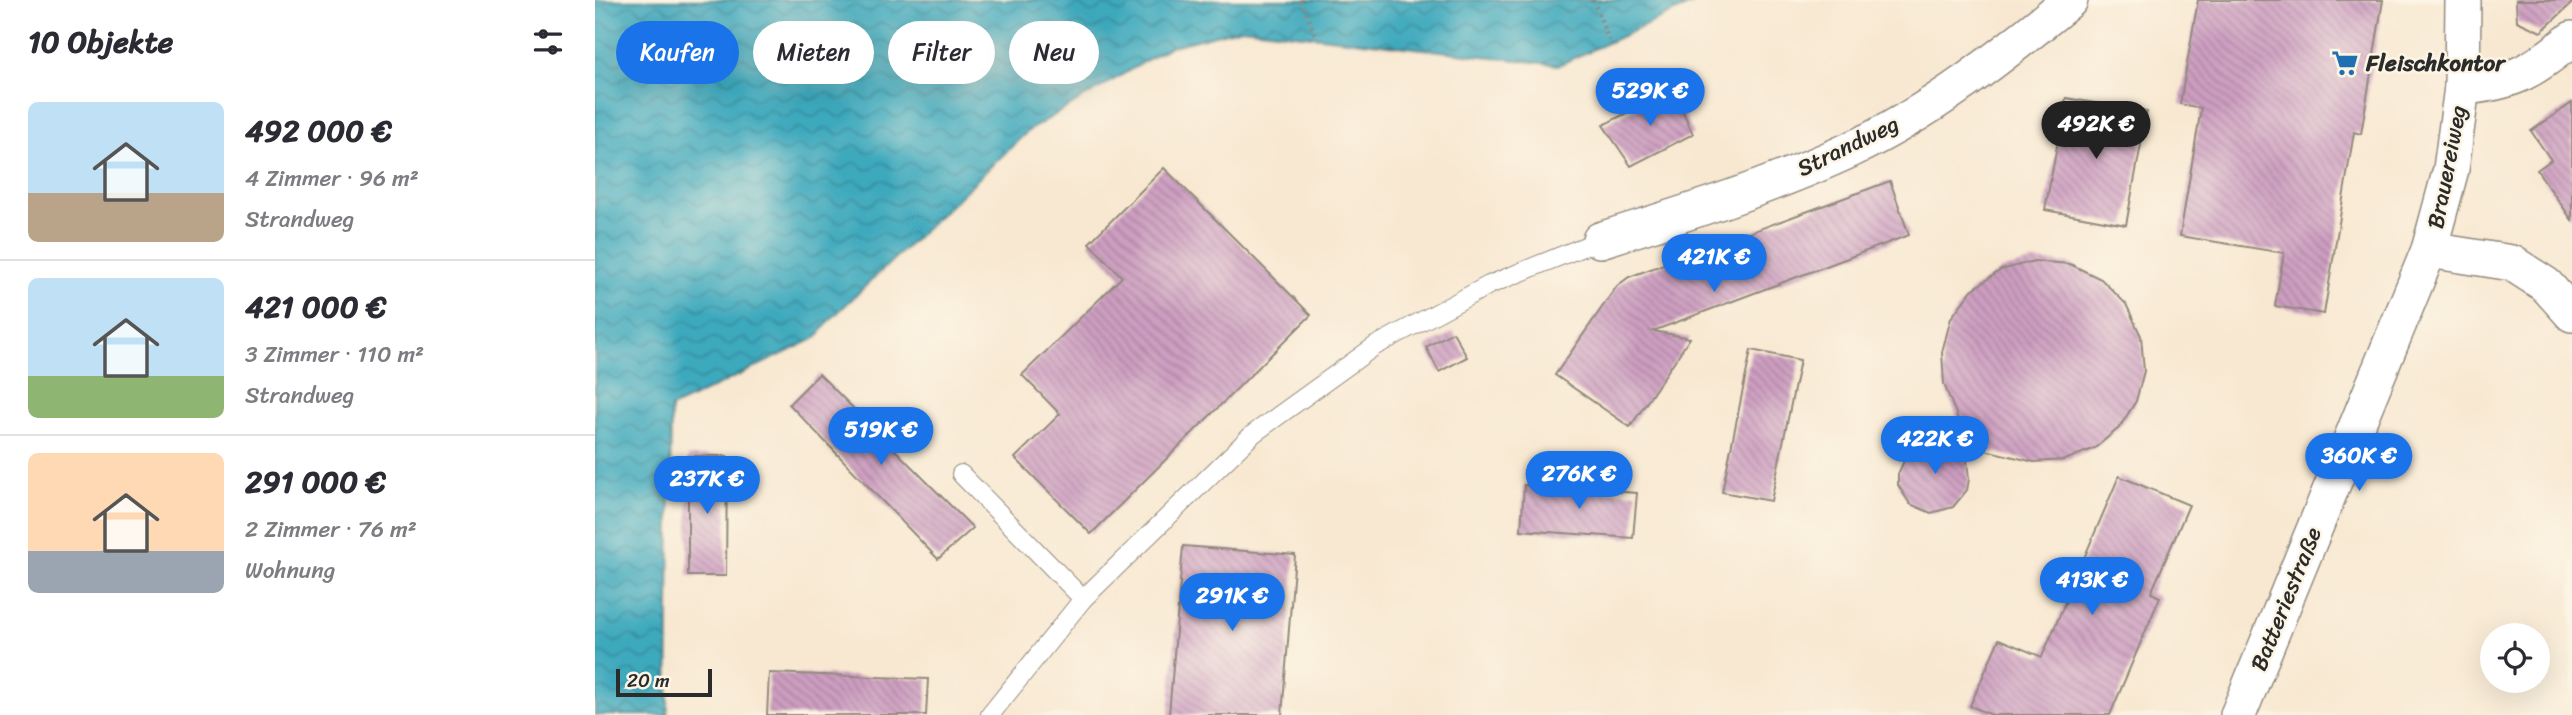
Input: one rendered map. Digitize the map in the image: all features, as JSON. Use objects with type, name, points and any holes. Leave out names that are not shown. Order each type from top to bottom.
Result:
[{"type":"street","name":"Strandweg","points":[[1600,240],[1712,205],[1851,149],[1937,101],[2017,44],[2070,0]]},
{"type":"street","name":"Brauereiweg","points":[[2429,250],[2451,169],[2462,87],[2463,0]]},
{"type":"street","points":[[2462,87],[2499,85],[2532,70],[2572,39]]},
{"type":"street","points":[[2429,250],[2512,262],[2546,285],[2572,314]]},
{"type":"street","name":"Batteriestraße","points":[[2238,715],[2429,250]]},
{"type":"lane","points":[[990,715],[1083,599],[1253,434],[1375,346],[1489,285],[1600,240]]},
{"type":"lane","points":[[961,474],[1083,599]]},
{"type":"path","points":[[1300,0],[1316,37]]},
{"type":"path","points":[[1593,0],[1610,43]]},
{"type":"water","points":[[595,0],[1701,0],[1559,65],[1242,28],[1169,47],[1028,131],[831,319],[816,338],[671,408],[668,715],[595,715]]},
{"type":"building","points":[[2198,0],[2383,0],[2361,134],[2354,132],[2324,314],[2275,306],[2284,253],[2180,236],[2201,108],[2180,104]]},
{"type":"building","points":[[2516,0],[2572,0],[2572,3],[2541,32],[2517,21]]},
{"type":"building","points":[[1673,89],[1693,134],[1631,166],[1603,125]]},
{"type":"building","points":[[2066,98],[2147,112],[2126,225],[2045,210]]},
{"type":"building","points":[[2572,103],[2572,220],[2537,170],[2551,160],[2531,131]]},
{"type":"building","points":[[1164,168],[1311,315],[1091,534],[1015,458],[1060,414],[1022,375],[1122,277],[1089,243]]},
{"type":"building","points":[[1890,181],[1909,235],[1653,331],[1690,338],[1630,427],[1555,375],[1617,286],[1629,277]]},
{"type":"building","points":[[2034,261],[2070,264],[2101,279],[2126,304],[2141,336],[2144,371],[2136,401],[2119,428],[2095,448],[2065,460],[2034,462],[1969,446],[1944,384],[1942,352],[1951,318],[1972,290],[2001,270]]},
{"type":"building","points":[[1453,332],[1467,357],[1439,372],[1426,347]]},
{"type":"building","points":[[1751,350],[1800,360],[1771,501],[1722,492]]},
{"type":"building","points":[[819,374],[973,528],[938,559],[789,404]]},
{"type":"building","points":[[1930,441],[1965,443],[1969,479],[1967,490],[1953,507],[1931,513],[1910,504],[1898,485],[1898,474],[1908,452]]},
{"type":"building","points":[[688,456],[727,456],[726,576],[688,576]]},
{"type":"building","points":[[2119,476],[2189,505],[2151,593],[2160,597],[2110,715],[1992,715],[1970,706],[1999,639],[2042,657]]},
{"type":"building","points":[[1524,485],[1637,493],[1633,538],[1521,530]]},
{"type":"building","points":[[1183,546],[1295,555],[1282,715],[1169,715]]},
{"type":"building","points":[[769,673],[928,679],[926,715],[767,715]]},
{"type":"place","name":"Fleischkontor","points":[[2345,63]]}]
